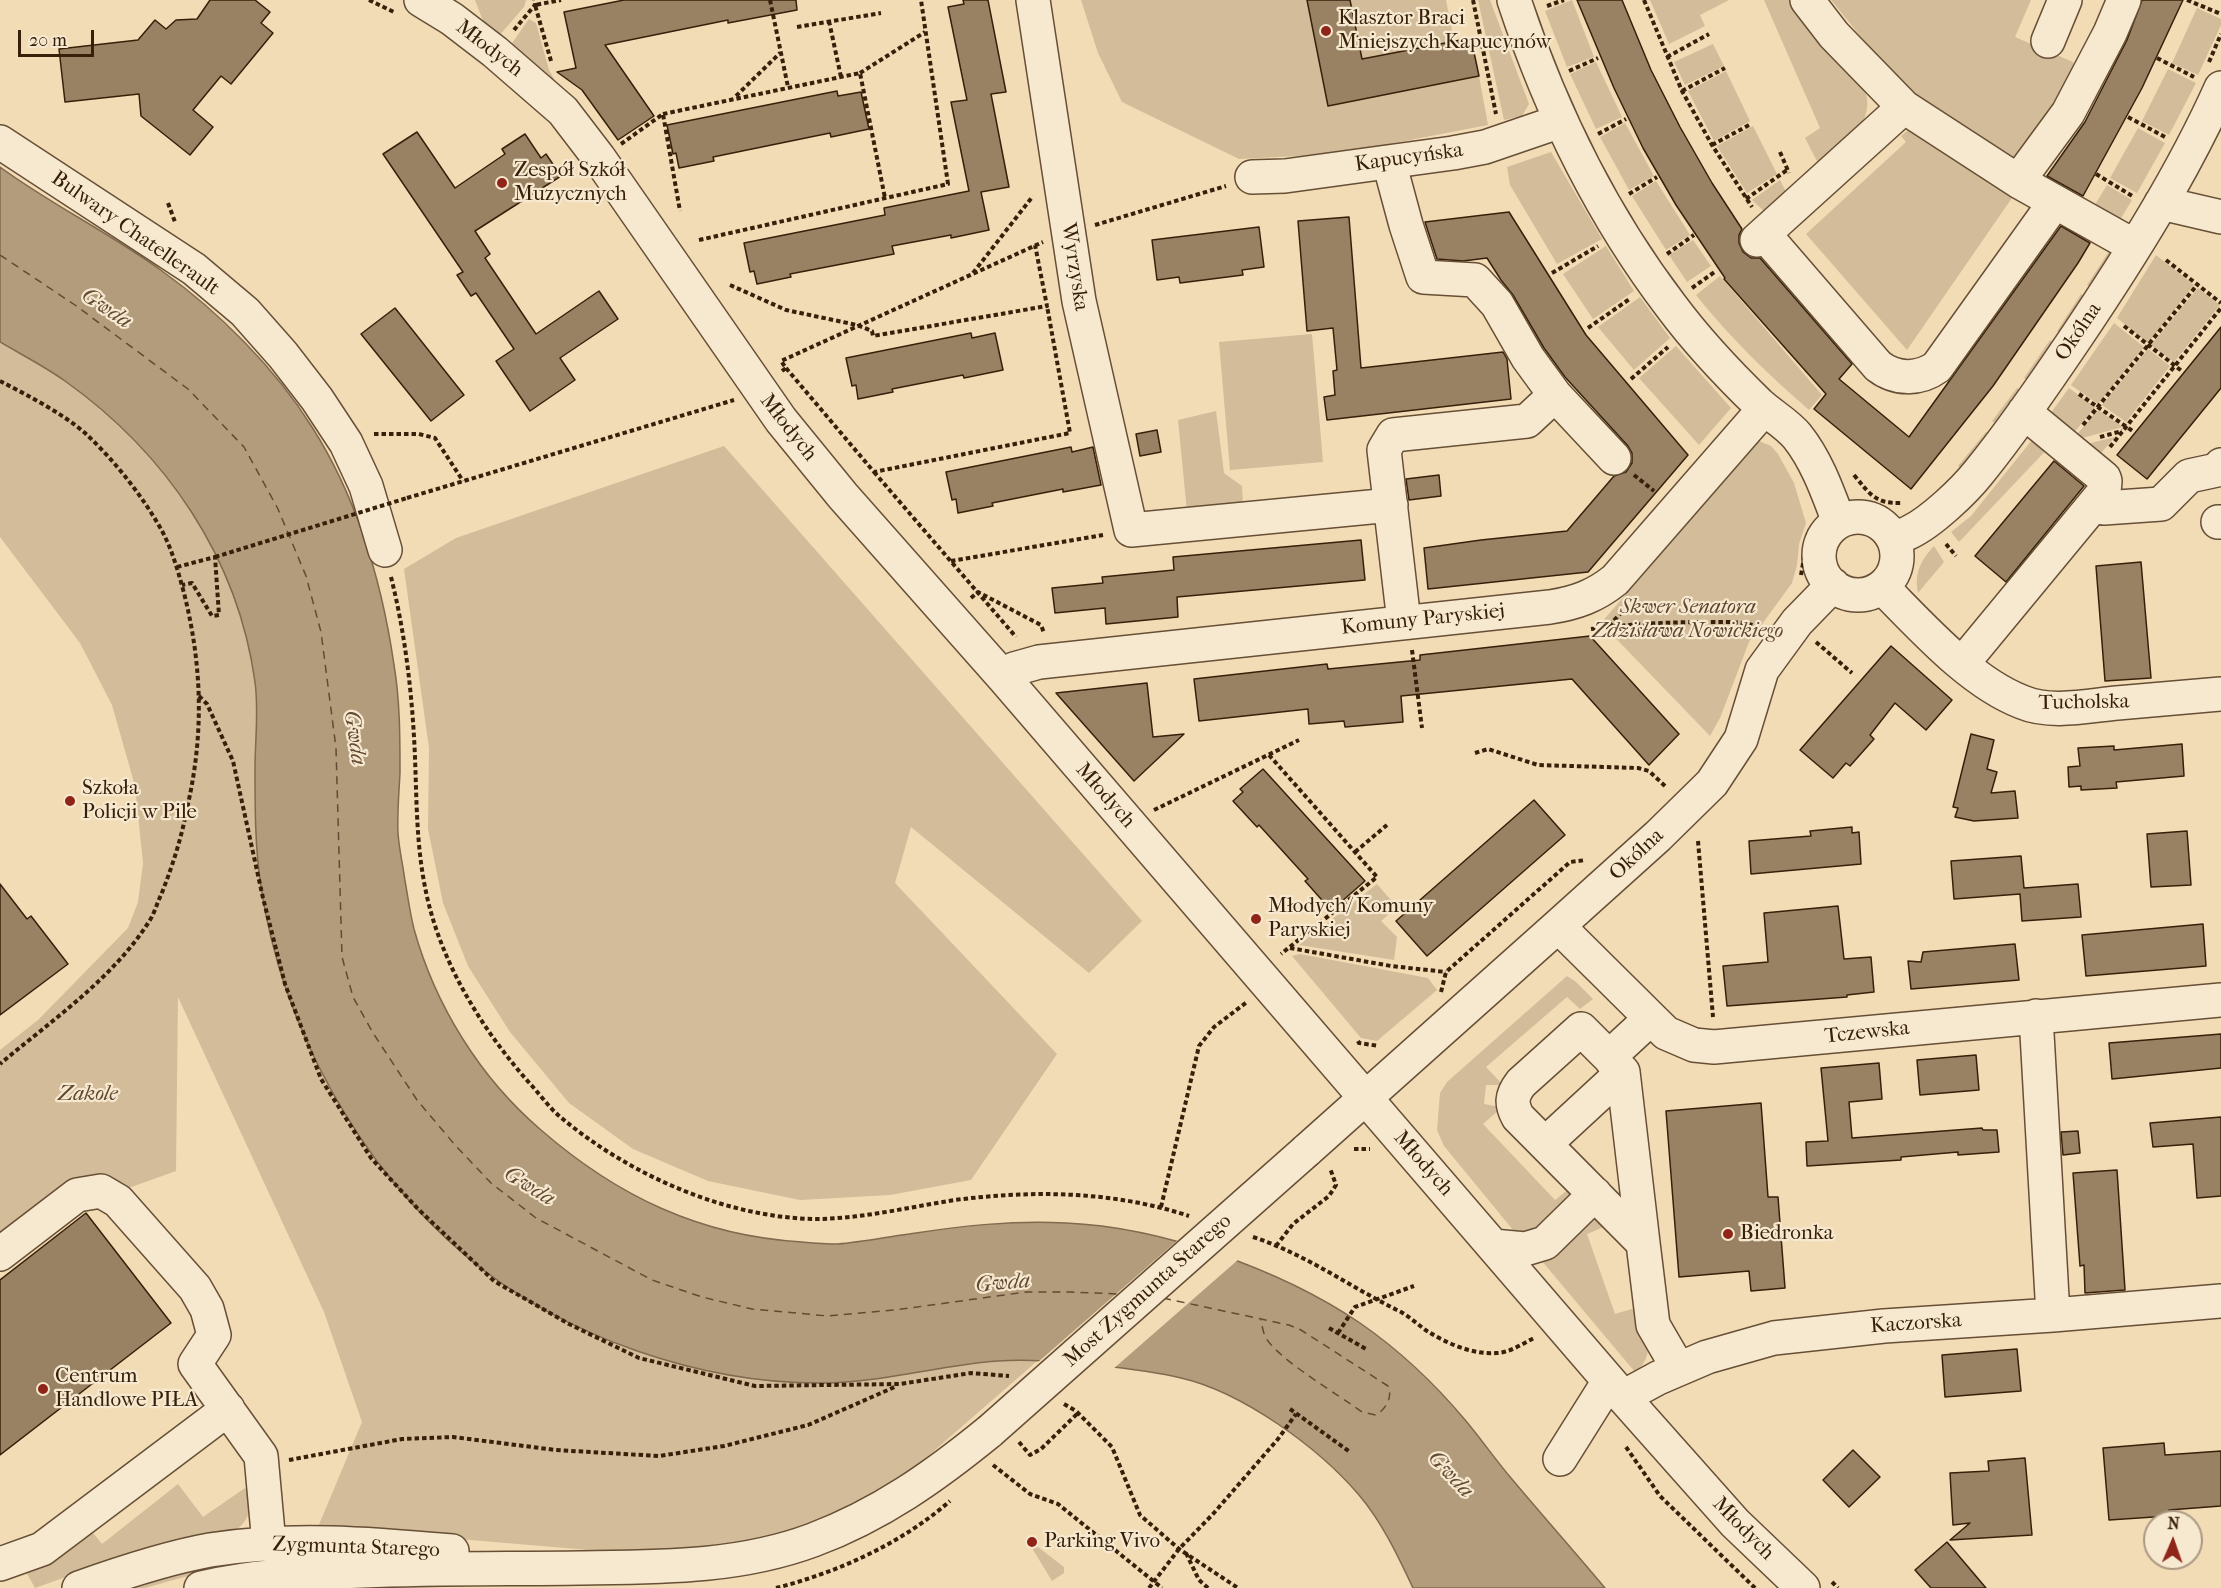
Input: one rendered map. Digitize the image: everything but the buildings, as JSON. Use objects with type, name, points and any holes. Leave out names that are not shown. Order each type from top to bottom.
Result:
[{"type":"street","name":"Młodych","points":[[420,0],[452,19],[495,52],[563,111],[582,134],[780,420],[843,496],[1004,678],[1279,974],[1374,1090],[1493,1246],[1735,1523],[1803,1588]]},
{"type":"street","name":"Wyrzyska","points":[[1033,0],[1079,301],[1131,530]]},
{"type":"street","points":[[1807,0],[1834,35],[1904,107],[2018,181],[2134,246]]},
{"type":"street","points":[[2048,41],[2065,0]]},
{"type":"street","points":[[2018,181],[2068,113],[2110,33],[2124,0]]},
{"type":"street","points":[[1526,5],[1561,121],[1612,217],[1670,305],[1703,346],[1764,409],[1796,436],[1826,486],[1839,522]]},
{"type":"street","name":"Okólna","points":[[1893,537],[1908,533],[1927,522],[1977,474],[2024,412],[2100,301],[2134,246],[2149,201],[2210,112],[2211,84]]},
{"type":"street","points":[[1904,107],[1764,234],[1878,366],[1894,375],[1911,377],[1925,374],[1937,367],[2055,202]]},
{"type":"street","name":"Kapucyńska","points":[[1252,177],[1285,176],[1485,147],[1561,121]]},
{"type":"street","name":"Bulwary Chatellerault","points":[[0,142],[194,269],[245,312],[310,390],[349,448],[366,486],[385,550]]},
{"type":"street","points":[[1389,162],[1423,277],[1475,280],[1497,304],[1527,358],[1555,395],[1614,458]]},
{"type":"street","points":[[2149,201],[2221,217]]},
{"type":"street","points":[[1406,640],[1384,450],[1393,435],[1527,421],[1555,395]]},
{"type":"street","name":"Komuny Paryskiej","points":[[1004,678],[1014,669],[1039,662],[1406,640],[1584,600],[1601,591],[1615,579],[1764,409]]},
{"type":"street","points":[[1962,664],[2104,492],[2105,482],[2092,468],[2024,412]]},
{"type":"street","points":[[2096,502],[2104,508],[2161,504],[2189,476],[2217,470],[2221,465]]},
{"type":"street","points":[[1131,530],[1391,505]]},
{"type":"street","points":[[1851,517],[1875,520],[1893,537],[1898,559],[1890,580],[1882,587],[1870,593],[1857,595],[1844,592],[1825,576],[1820,564],[1819,552],[1830,529],[1839,522],[1851,517]]},
{"type":"street","name":"Okólna","points":[[1374,1090],[1658,836],[1712,783],[1741,739],[1762,670],[1797,622],[1833,585]]},
{"type":"street","name":"Tucholska","points":[[1882,587],[1962,664],[2000,692],[2024,704],[2050,708],[2221,694]]},
{"type":"street","name":"Tczewska","points":[[1558,926],[1650,1019],[1666,1033],[1694,1045],[1714,1047],[1770,1043],[2221,1000]]},
{"type":"street","points":[[2036,1016],[2053,1315]]},
{"type":"street","points":[[1545,1144],[1616,1064],[1650,1019]]},
{"type":"street","points":[[1643,1244],[1518,1117],[1513,1107],[1514,1092],[1521,1083],[1581,1029],[1616,1064],[1643,1244],[1653,1325],[1678,1368]]},
{"type":"street","points":[[1318,1158],[1374,1090]]},
{"type":"street","name":"Most Zygmunta Starego","points":[[1004,1437],[1318,1158]]},
{"type":"street","points":[[0,1254],[77,1195],[101,1191],[118,1201],[195,1288],[207,1309],[214,1335],[195,1364],[261,1456],[268,1544]]},
{"type":"street","points":[[1493,1246],[1525,1249],[1545,1243],[1595,1194]]},
{"type":"street","name":"Kaczorska","points":[[1616,1389],[1743,1346],[1803,1334],[1905,1324],[2221,1301]]},
{"type":"street","points":[[1560,1459],[1616,1389]]},
{"type":"street","points":[[0,1564],[42,1549],[228,1409]]},
{"type":"street","name":"Zygmunta Starego","points":[[201,1588],[229,1582],[307,1574],[398,1570],[639,1568],[742,1560],[813,1540],[855,1523],[902,1497],[941,1471],[1004,1437]]},
{"type":"street","name":"Zygmunta Starego","points":[[79,1588],[119,1573],[210,1551],[268,1544],[323,1542],[399,1546],[639,1568]]},
{"type":"path","points":[[495,52],[535,5],[534,0]]},
{"type":"path","points":[[770,0],[788,87]]},
{"type":"path","points":[[699,240],[948,184],[921,0]]},
{"type":"path","points":[[1473,0],[1496,115]]},
{"type":"path","points":[[1526,5],[1564,0]]},
{"type":"path","points":[[1644,0],[1682,91],[1764,234]]},
{"type":"path","points":[[2187,0],[2221,14]]},
{"type":"path","points":[[797,27],[881,13]]},
{"type":"path","points":[[829,21],[841,77]]},
{"type":"path","points":[[617,147],[663,114],[860,73],[925,32]]},
{"type":"path","points":[[1667,57],[1709,34]]},
{"type":"path","points":[[735,98],[781,53]]},
{"type":"path","points":[[1563,74],[1598,58]]},
{"type":"path","points":[[2157,58],[2211,84]]},
{"type":"path","points":[[1682,91],[1725,68]]},
{"type":"path","points":[[860,73],[885,198]]},
{"type":"path","points":[[663,114],[680,211]]},
{"type":"path","points":[[2128,117],[2171,140]]},
{"type":"path","points":[[1592,137],[1626,119]]},
{"type":"path","points":[[1712,145],[1751,124]]},
{"type":"path","points":[[1746,199],[1788,170]]},
{"type":"path","points":[[973,273],[1045,180],[1059,171]]},
{"type":"path","points":[[2096,174],[2149,201]]},
{"type":"path","points":[[1023,639],[1014,636],[781,361],[1068,232],[1204,194],[1252,177]]},
{"type":"path","points":[[1624,197],[1658,177]]},
{"type":"path","points":[[1662,258],[1694,236]]},
{"type":"path","points":[[1552,273],[1606,241]]},
{"type":"path","points":[[874,472],[1070,433],[1035,245]]},
{"type":"path","points":[[2166,260],[2221,303]]},
{"type":"path","points":[[730,285],[786,310],[857,325],[872,331],[873,336],[1047,306]]},
{"type":"path","points":[[2065,446],[2198,285]]},
{"type":"path","points":[[1588,328],[1639,292]]},
{"type":"path","points":[[2092,468],[2221,308]]},
{"type":"path","points":[[2124,326],[2183,372]]},
{"type":"path","points":[[1631,379],[1675,340]]},
{"type":"path","points":[[177,567],[732,401],[757,388],[786,368]]},
{"type":"path","points":[[0,381],[43,405],[84,432],[137,492],[161,530],[177,567],[192,625],[198,672],[200,734],[179,849],[151,918],[129,950],[92,987],[0,1064]]},
{"type":"path","points":[[2079,394],[2134,432]]},
{"type":"path","points":[[349,448],[376,433],[419,434],[435,438],[463,481]]},
{"type":"path","points":[[1852,473],[1874,498],[1890,503],[1904,503]]},
{"type":"path","points":[[951,561],[1131,530]]},
{"type":"path","points":[[385,550],[405,648],[414,734],[418,843],[428,900],[442,944],[460,988],[516,1069],[555,1112],[615,1156],[654,1178],[727,1205],[765,1214],[822,1219],[958,1200],[1036,1193],[1081,1195],[1161,1207],[1191,1216]]},
{"type":"path","points":[[182,585],[192,583],[212,616],[219,615],[215,557]]},
{"type":"path","points":[[978,592],[1041,625],[1047,639]]},
{"type":"path","points":[[1586,629],[1689,622],[1746,622],[1762,629]]},
{"type":"path","points":[[1406,640],[1424,648]]},
{"type":"path","points":[[1406,640],[1422,728]]},
{"type":"path","points":[[199,696],[207,704],[233,761],[263,898],[285,984],[321,1079],[371,1158],[418,1209],[494,1281],[569,1324],[639,1358],[755,1386],[900,1384],[971,1373],[1013,1378]]},
{"type":"path","points":[[1157,820],[1150,812],[1299,740]]},
{"type":"path","points":[[1475,753],[1488,749],[1538,765],[1627,768],[1649,771],[1666,787],[1658,795]]},
{"type":"path","points":[[1269,755],[1377,877],[1281,954]]},
{"type":"path","points":[[1355,852],[1374,833],[1387,825]]},
{"type":"path","points":[[1698,840],[1714,1021],[1708,1024]]},
{"type":"path","points":[[1440,993],[1446,972],[1570,862],[1592,859]]},
{"type":"path","points":[[1161,1207],[1199,1046],[1214,1027],[1279,974],[1281,954],[1274,946]]},
{"type":"path","points":[[1290,948],[1391,966],[1446,972]]},
{"type":"path","points":[[1352,1035],[1359,1043],[1380,1046],[1385,1042]]},
{"type":"path","points":[[1276,1246],[1293,1224],[1329,1196],[1336,1185],[1318,1158]]},
{"type":"path","points":[[1248,1235],[1330,1272],[1347,1284],[1397,1310],[1428,1332],[1479,1353],[1497,1354],[1516,1347],[1559,1322]]},
{"type":"path","points":[[1338,1333],[1355,1307],[1414,1286]]},
{"type":"path","points":[[1329,1328],[1366,1349]]},
{"type":"path","points":[[261,1456],[293,1461],[402,1439],[453,1437],[556,1450],[659,1456],[724,1446],[808,1425],[900,1384]]},
{"type":"path","points":[[1057,1400],[1078,1413],[1112,1447],[1140,1515],[1179,1548],[1238,1588]]},
{"type":"path","points":[[1290,1409],[1350,1452]]},
{"type":"path","points":[[1004,1437],[1030,1455],[1041,1449],[1078,1413]]},
{"type":"path","points":[[1149,1588],[1179,1548],[1220,1506],[1278,1439],[1296,1414]]},
{"type":"path","points":[[992,1464],[1030,1494],[1058,1504],[1162,1588]]},
{"type":"path","points":[[1186,1553],[1199,1580],[1208,1588]]},
{"type":"path","points":[[797,1588],[798,1582]]},
{"type":"green space","points":[[475,0],[526,0],[524,7],[498,37],[483,21]]},
{"type":"green space","points":[[1081,0],[1307,0],[1328,106],[1479,76],[1488,125],[1337,154],[1239,159],[1122,102],[1098,53]]},
{"type":"green space","points":[[1350,0],[1446,0],[1454,41],[1362,59]]},
{"type":"green space","points":[[1478,0],[1490,0],[1529,104],[1522,116],[1504,120]]},
{"type":"green space","points":[[1572,0],[1594,57],[1567,67],[1545,11]]},
{"type":"green space","points":[[1650,0],[1729,0],[1700,15],[1705,26],[1669,44]]},
{"type":"green space","points":[[1764,0],[1797,0],[1866,94],[1865,115],[1854,135],[1820,167],[1805,138],[1820,128]]},
{"type":"green space","points":[[1831,0],[2031,0],[2015,37],[2073,62],[2077,74],[2018,163],[1913,101]]},
{"type":"green space","points":[[2197,8],[2221,19],[2221,25],[2198,75],[2172,63]]},
{"type":"green space","points":[[529,19],[536,23],[553,82],[510,46]]},
{"type":"green space","points":[[1713,44],[1724,66],[1685,85],[1674,62]]},
{"type":"green space","points":[[1596,62],[1622,117],[1596,129],[1570,74]]},
{"type":"green space","points":[[2168,69],[2196,83],[2169,135],[2142,121]]},
{"type":"green space","points":[[1726,71],[1750,121],[1714,141],[1688,91]]},
{"type":"green space","points":[[1625,123],[1654,176],[1629,190],[1600,137]]},
{"type":"green space","points":[[1914,125],[2014,195],[1907,350],[1806,234],[1906,142],[1901,136]]},
{"type":"green space","points":[[1753,126],[1777,174],[1747,193],[1717,146]]},
{"type":"green space","points":[[2138,128],[2165,143],[2137,193],[2110,178]]},
{"type":"green space","points":[[1551,152],[1602,239],[1557,264],[1510,185],[1507,167]]},
{"type":"green space","points":[[1780,180],[1789,198],[1766,213],[1752,200]]},
{"type":"green space","points":[[1656,181],[1690,235],[1666,250],[1632,196]]},
{"type":"green space","points":[[2107,185],[2132,200],[2118,223],[2093,208]]},
{"type":"green space","points":[[1693,240],[1711,266],[1687,282],[1669,255]]},
{"type":"green space","points":[[2113,245],[2118,248],[2093,288],[2087,285]]},
{"type":"green space","points":[[1606,246],[1634,291],[1593,319],[1563,274]]},
{"type":"green space","points":[[2156,255],[2194,285],[2148,343],[2117,318]]},
{"type":"green space","points":[[1720,276],[1822,395],[1809,410],[1750,355],[1696,295]]},
{"type":"green space","points":[[2198,288],[2220,305],[2174,362],[2151,345]]},
{"type":"green space","points":[[2081,294],[2087,298],[2063,335],[2057,331]]},
{"type":"green space","points":[[1640,297],[1670,338],[1634,370],[1598,327]]},
{"type":"green space","points":[[2114,323],[2144,347],[2098,404],[2071,385]]},
{"type":"green space","points":[[1312,334],[1323,462],[1230,470],[1219,342]]},
{"type":"green space","name":"Zakole","points":[[0,337],[64,375],[123,422],[203,518],[247,617],[308,1036],[933,1369],[1043,1356],[912,1470],[870,1497],[826,1519],[733,1546],[681,1550],[600,1551],[318,1527],[362,1422],[324,1312],[178,997],[176,1171],[0,1234],[0,1050],[38,1020],[128,928],[138,902],[143,863],[135,786],[112,705],[80,643],[0,537]]},
{"type":"green space","points":[[2050,340],[2056,345],[2031,382],[2024,378]]},
{"type":"green space","points":[[1676,346],[1731,408],[1699,445],[1639,378]]},
{"type":"green space","points":[[2148,349],[2170,366],[2126,422],[2102,405]]},
{"type":"green space","points":[[2017,388],[2023,392],[1998,426],[1992,421]]},
{"type":"green space","points":[[2069,388],[2095,407],[2068,440],[2050,417]]},
{"type":"green space","points":[[2098,410],[2123,427],[2071,441]]},
{"type":"green space","points":[[1216,411],[1224,473],[1242,486],[1243,507],[1187,512],[1178,420]]},
{"type":"green space","points":[[1986,432],[1991,436],[1963,470],[1958,466]]},
{"type":"green space","points":[[2115,437],[2094,461],[2075,447]]},
{"type":"green space","points":[[2032,440],[2052,444],[1959,542],[1951,532],[1971,516]]},
{"type":"green space","name":"Skwer Senatora Zdzisława Nowickiego","points":[[1759,441],[1771,446],[1778,454],[1794,483],[1806,523],[1799,544],[1792,583],[1749,642],[1720,718],[1710,736],[1601,623]]},
{"type":"green space","points":[[724,446],[1142,921],[1089,973],[911,827],[895,883],[1057,1054],[971,1180],[890,1195],[800,1200],[708,1181],[633,1149],[569,1103],[510,1032],[468,966],[443,903],[428,829],[429,748],[404,569],[456,538]]},
{"type":"green space","points":[[1934,546],[1944,562],[1918,593],[1917,579],[1920,567],[1925,556]]},
{"type":"green space","points":[[1377,884],[1397,907],[1381,921],[1397,937],[1394,960],[1299,945]]},
{"type":"green space","points":[[1300,954],[1428,978],[1437,990],[1377,1041],[1361,1038],[1292,956]]},
{"type":"green space","points":[[1567,976],[1593,999],[1580,1009],[1567,997],[1486,1067],[1503,1085],[1486,1085],[1484,1104],[1500,1107],[1483,1124],[1555,1200],[1569,1189],[1575,1195],[1543,1234],[1518,1236],[1444,1146],[1437,1130],[1440,1093],[1447,1082]]},
{"type":"green space","points":[[1583,1217],[1597,1217],[1606,1226],[1587,1234],[1615,1314],[1635,1308],[1645,1333],[1648,1350],[1646,1358],[1635,1372],[1536,1254]]},
{"type":"green space","points":[[178,1484],[203,1517],[245,1488],[251,1494],[248,1516],[234,1532],[119,1558],[35,1588],[24,1568],[89,1528],[102,1544]]},
{"type":"green space","points":[[1038,1547],[1064,1567],[1064,1573],[1052,1581],[1032,1548]]},
{"type":"green space","points":[[333,1551],[184,1577],[145,1588],[115,1588],[198,1565]]},
{"type":"water","name":"Gwda","points":[[0,167],[142,257],[204,304],[244,342],[281,384],[298,405],[328,454],[355,512],[375,572],[389,634],[396,678],[399,719],[399,839],[414,929],[434,985],[462,1038],[498,1087],[541,1130],[570,1154],[630,1193],[695,1221],[765,1238],[838,1244],[987,1224],[1066,1223],[1103,1226],[1180,1242],[1257,1269],[1294,1285],[1360,1323],[1416,1369],[1466,1421],[1511,1478],[1605,1588],[1413,1588],[1375,1516],[1359,1495],[1322,1458],[1278,1424],[1229,1395],[1181,1378],[1117,1367],[1023,1360],[977,1363],[849,1382],[780,1381],[732,1375],[684,1365],[636,1351],[590,1333],[546,1311],[467,1257],[428,1221],[392,1180],[360,1137],[331,1090],[307,1042],[287,991],[271,939],[259,872],[255,813],[257,715],[255,682],[246,636],[232,593],[214,551],[192,512],[165,475],[135,441],[65,381],[0,342]]},
{"type":"pier","points":[[1179,1239],[1239,1259],[1112,1370],[1037,1363]]},
{"type":"ferry route","points":[[0,255],[75,305],[188,389],[244,447],[278,509],[306,576],[321,632],[336,748],[342,957],[353,997],[373,1033],[417,1100],[491,1183],[536,1218],[652,1280],[702,1297],[752,1309],[828,1316],[895,1310],[1026,1292],[1119,1294]]},
{"type":"ferry route","points":[[1163,1298],[1289,1325],[1301,1330],[1388,1386],[1390,1394],[1386,1406],[1376,1415],[1362,1412],[1310,1377],[1273,1347],[1265,1336],[1261,1320]]},
{"type":"place","name":"Klasztor Braci Mniejszych Kapucynów","points":[[1326,31]]},
{"type":"place","name":"Zespół Szkół Muzycznych","points":[[502,183]]},
{"type":"place","name":"Szkoła Policji w Pile","points":[[70,801]]},
{"type":"place","name":"Młodych/ Komuny Paryskiej","points":[[1256,919]]},
{"type":"place","name":"Biedronka","points":[[1728,1234]]},
{"type":"place","name":"Centrum Handlowe PIŁA","points":[[43,1389]]},
{"type":"place","name":"Parking Vivo","points":[[1032,1542]]}]
